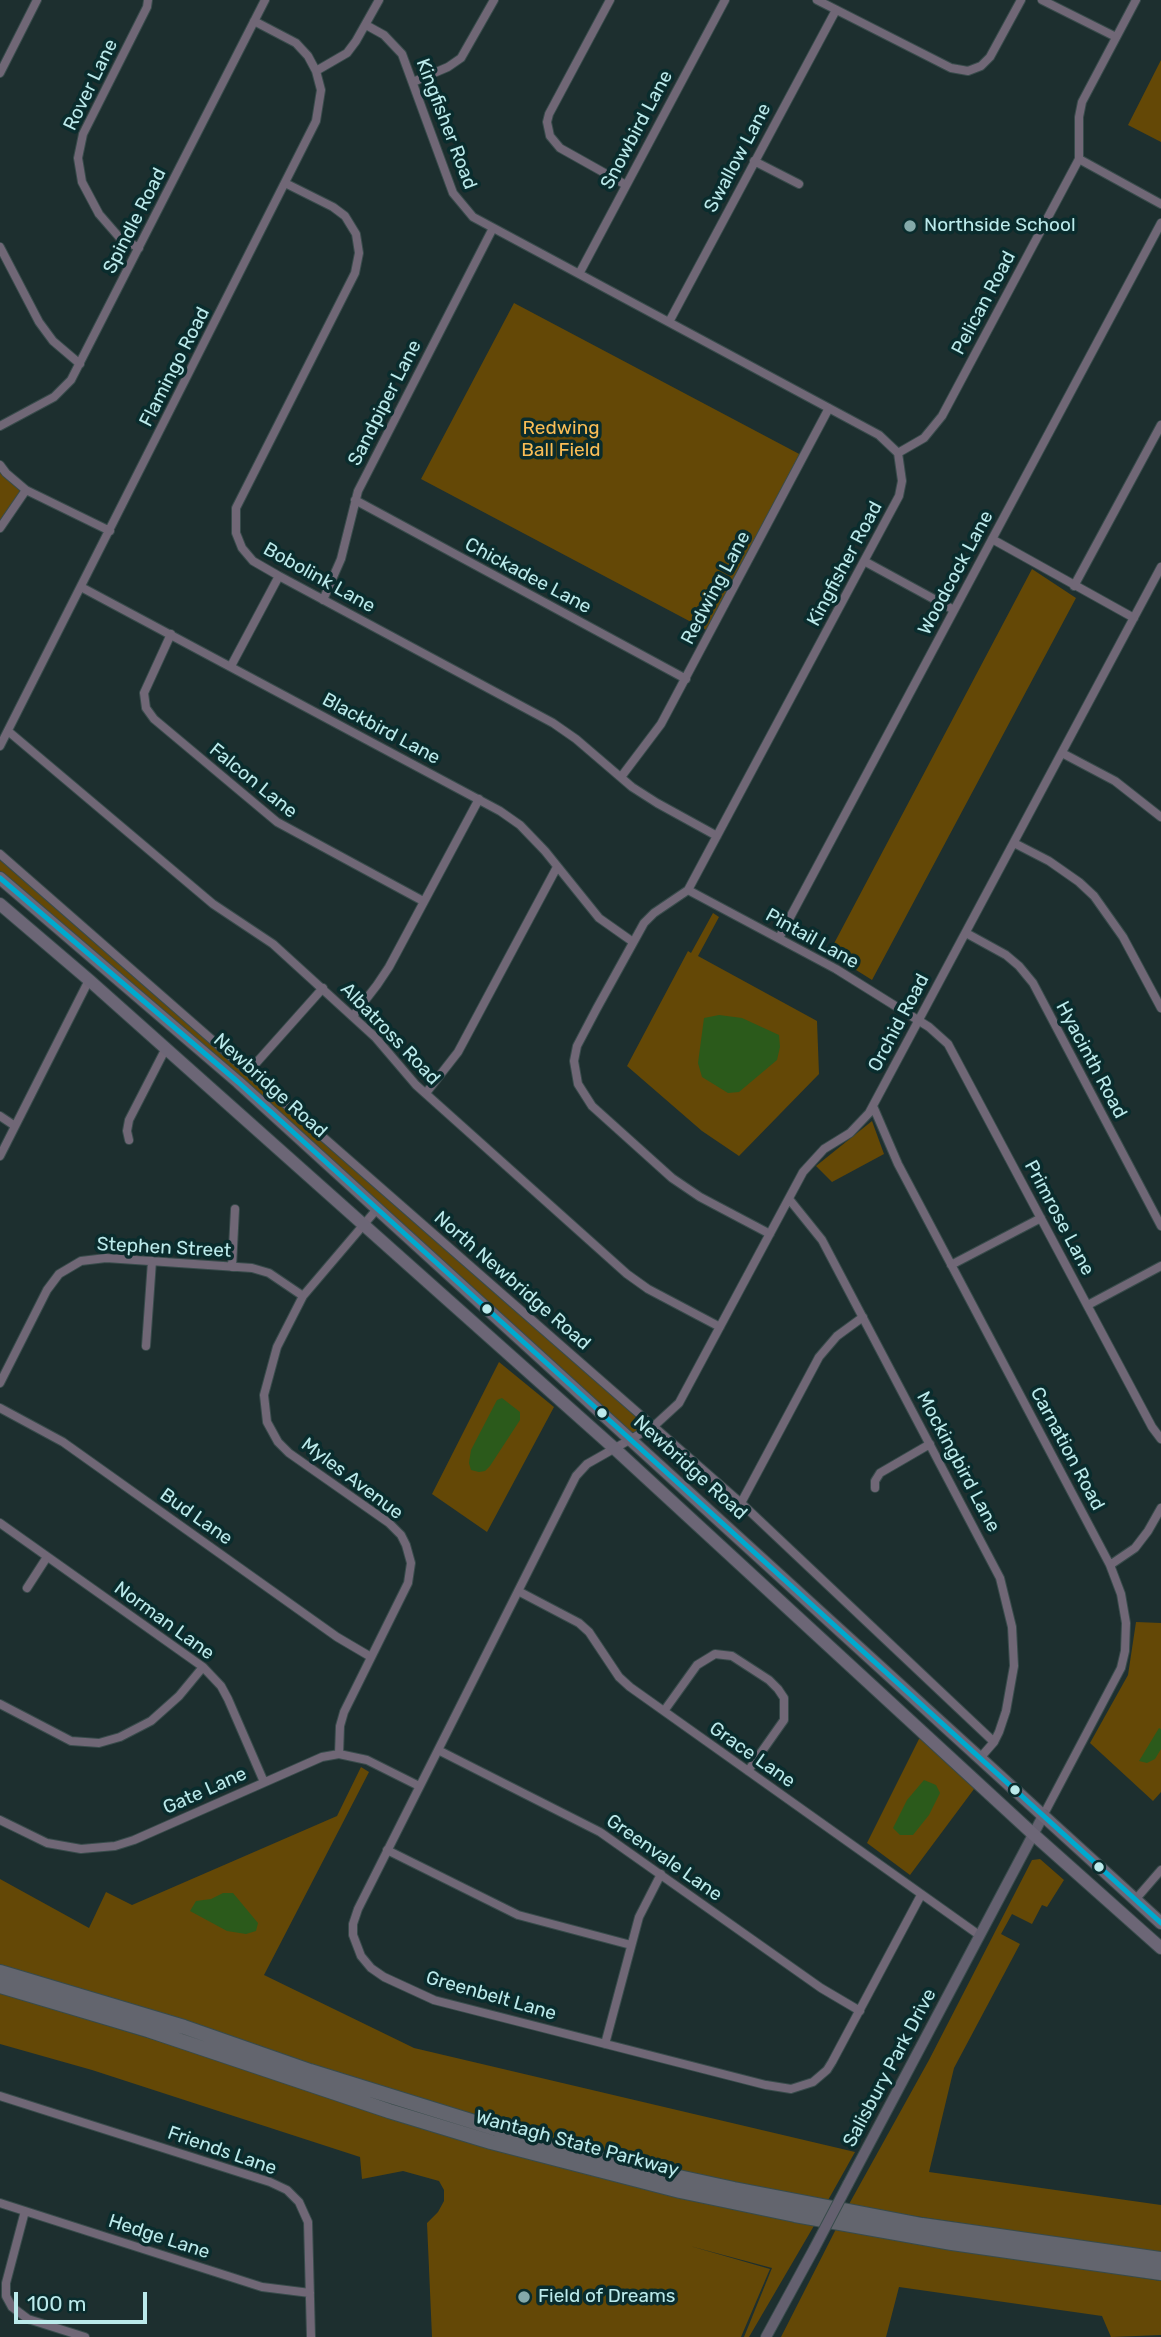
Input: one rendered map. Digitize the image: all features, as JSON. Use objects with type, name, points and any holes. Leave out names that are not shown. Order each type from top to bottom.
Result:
[{"type":"highway","name":"Wantagh State Parkway","points":[[0,1972],[184,2027],[310,2071],[555,2147],[642,2169],[922,2225],[1161,2259]]},
{"type":"highway","name":"Wantagh State Parkway","points":[[0,1986],[148,2030],[453,2130],[680,2191],[803,2217],[952,2243],[1161,2273]]},
{"type":"main road","name":"Newbridge Road","points":[[0,878],[238,1083],[1161,1923]]},
{"type":"main road","name":"Newbridge Road","points":[[0,904],[166,1048],[614,1448],[1033,1834],[1161,1948]]},
{"type":"main road","points":[[830,1647],[843,1633]]},
{"type":"main road","name":"Salisbury Park Drive","points":[[766,2337],[1044,1814]]},
{"type":"street","points":[[0,72],[37,0]]},
{"type":"street","name":"Rover Lane","points":[[139,248],[119,237],[99,215],[82,182],[78,158],[83,134],[147,7],[148,0]]},
{"type":"street","name":"Spindle Road","points":[[0,426],[54,397],[71,380],[265,0]]},
{"type":"street","points":[[316,71],[347,53],[379,0]]},
{"type":"street","points":[[414,82],[448,67],[461,58],[494,0]]},
{"type":"street","points":[[610,0],[547,122],[551,136],[560,148],[626,185]]},
{"type":"street","name":"Snowbird Lane","points":[[579,274],[725,0]]},
{"type":"street","points":[[817,0],[951,68],[968,71],[981,66],[990,57],[1021,0]]},
{"type":"street","points":[[1042,0],[1116,37]]},
{"type":"street","name":"Pelican Road","points":[[898,453],[924,438],[942,416],[1079,159],[1079,117],[1082,102],[1136,0]]},
{"type":"street","name":"Swallow Lane","points":[[669,323],[836,10]]},
{"type":"street","name":"Flamingo Road","points":[[0,746],[310,135],[319,111],[321,90],[316,71],[308,56],[296,43],[254,21]]},
{"type":"street","name":"Kingfisher Road","points":[[366,25],[384,35],[397,47],[408,66],[453,193],[473,217],[879,435],[898,453],[902,481],[899,496],[688,890],[644,923],[578,1046],[574,1061],[578,1084],[592,1106],[671,1178],[700,1197],[770,1234]]},
{"type":"street","points":[[1079,159],[1161,204]]},
{"type":"street","points":[[754,161],[799,184]]},
{"type":"street","name":"Bobolink Lane","points":[[285,183],[333,207],[345,216],[356,234],[359,253],[355,272],[236,508],[236,533],[242,548],[253,562],[553,723],[657,803],[717,836]]},
{"type":"street","name":"Woodcock Lane","points":[[779,938],[1161,223]]},
{"type":"street","name":"Sandpiper Lane","points":[[323,600],[341,559],[355,500],[493,228]]},
{"type":"street","points":[[0,247],[39,322],[53,341],[80,363]]},
{"type":"street","name":"Redwing Lane","points":[[621,777],[661,724],[829,408]]},
{"type":"street","points":[[1074,586],[1161,425]]},
{"type":"street","points":[[0,465],[26,490],[110,531]]},
{"type":"street","points":[[0,528],[26,490]]},
{"type":"street","name":"Chickadee Lane","points":[[355,500],[686,679]]},
{"type":"street","points":[[992,538],[1134,618]]},
{"type":"street","points":[[864,561],[954,610]]},
{"type":"street","name":"Orchid Road","points":[[614,1448],[654,1426],[679,1403],[803,1172],[814,1158],[862,1122],[873,1106],[1161,567]]},
{"type":"street","points":[[231,666],[279,576]]},
{"type":"street","name":"Blackbird Lane","points":[[81,587],[479,799],[520,825],[599,918],[633,942]]},
{"type":"street","name":"Falcon Lane","points":[[171,634],[144,693],[146,708],[154,719],[277,822],[423,901]]},
{"type":"street","name":"Albatross Road","points":[[8,731],[214,904],[274,944],[353,1016],[426,1093],[627,1274],[648,1289],[720,1327]]},
{"type":"street","points":[[1062,753],[1115,781],[1161,817]]},
{"type":"street","points":[[353,1016],[377,985],[479,799]]},
{"type":"street","points":[[1014,843],[1049,861],[1094,896],[1124,937],[1161,1008]]},
{"type":"street","name":"North Newbridge Road","points":[[0,854],[741,1503],[994,1742]]},
{"type":"street","points":[[426,1093],[458,1052],[557,867]]},
{"type":"street","name":"Pintail Lane","points":[[688,890],[836,969],[919,1020]]},
{"type":"street","name":"Hyacinth Road","points":[[965,933],[1006,955],[1019,965],[1032,984],[1161,1226]]},
{"type":"street","points":[[0,1156],[89,980]]},
{"type":"street","points":[[249,1070],[323,988]]},
{"type":"street","name":"Primrose Lane","points":[[919,1020],[942,1038],[956,1056],[1152,1427],[1161,1439]]},
{"type":"street","points":[[129,1140],[129,1120],[166,1048]]},
{"type":"street","name":"Carnation Road","points":[[873,1106],[898,1164],[1110,1564],[1121,1594],[1126,1623],[1121,1668],[1044,1814]]},
{"type":"street","points":[[0,1116],[15,1126]]},
{"type":"street","name":"Mockingbird Lane","points":[[789,1199],[822,1240],[1000,1578],[1012,1627],[1014,1666],[1006,1711],[994,1742],[980,1758]]},
{"type":"street","points":[[232,1267],[235,1209]]},
{"type":"street","name":"Myles Avenue","points":[[339,1754],[340,1726],[344,1712],[408,1583],[411,1563],[401,1535],[389,1523],[289,1453],[271,1431],[264,1408],[267,1378],[277,1347],[303,1296],[377,1209]]},
{"type":"street","points":[[951,1265],[1041,1217]]},
{"type":"street","name":"Stephen Street","points":[[0,1383],[47,1290],[68,1267],[91,1259],[263,1270],[303,1296]]},
{"type":"street","points":[[146,1346],[152,1261]]},
{"type":"street","points":[[1088,1305],[1161,1266]]},
{"type":"street","points":[[741,1503],[819,1357],[837,1336],[863,1317]]},
{"type":"street","name":"Bud Lane","points":[[0,1408],[63,1442],[337,1637],[370,1657]]},
{"type":"street","points":[[875,1488],[875,1480],[880,1473],[930,1444]]},
{"type":"street","name":"Greenbelt Lane","points":[[614,1448],[587,1464],[576,1476],[358,1909],[353,1924],[356,1947],[371,1968],[384,1977],[434,2000],[766,2085],[791,2089],[813,2082],[827,2070],[921,1895]]},
{"type":"street","points":[[1110,1564],[1135,1548],[1161,1507]]},
{"type":"street","name":"Norman Lane","points":[[0,1523],[203,1667],[221,1686],[228,1699],[264,1782]]},
{"type":"street","points":[[27,1588],[47,1557]]},
{"type":"street","name":"Grace Lane","points":[[519,1591],[579,1623],[598,1644],[619,1677],[979,1935]]},
{"type":"street","points":[[664,1711],[697,1665],[715,1654],[732,1656],[769,1681],[783,1698],[784,1720],[748,1771]]},
{"type":"street","points":[[0,1704],[71,1741],[99,1743],[120,1737],[151,1721],[180,1696],[203,1667]]},
{"type":"street","name":"Greenvale Lane","points":[[438,1750],[600,1832],[821,1988],[860,2011]]},
{"type":"street","points":[[339,1754],[367,1760],[419,1786]]},
{"type":"street","name":"Gate Lane","points":[[0,1820],[47,1843],[70,1848],[99,1849],[134,1840],[322,1757],[339,1754]]},
{"type":"street","points":[[387,1850],[518,1915],[631,1945]]},
{"type":"street","points":[[1135,1900],[1161,1870]]},
{"type":"street","points":[[605,2044],[639,1917],[661,1874]]},
{"type":"street","name":"Friends Lane","points":[[0,2096],[271,2182],[287,2190],[299,2202],[308,2222],[312,2337]]},
{"type":"street","name":"Hedge Lane","points":[[0,2203],[262,2287],[310,2293]]},
{"type":"street","points":[[25,2211],[6,2283],[6,2296],[12,2307],[28,2319],[85,2337]]},
{"type":"green space","points":[[1161,60],[1161,142],[1128,125]]},
{"type":"green space","name":"Redwing Ball Field","points":[[514,303],[803,456],[710,632],[421,479]]},
{"type":"green space","points":[[0,469],[23,490],[0,525]]},
{"type":"green space","points":[[1032,569],[1076,598],[872,980],[829,953]]},
{"type":"green space","points":[[0,857],[650,1427],[630,1435],[0,875]]},
{"type":"green space","points":[[713,913],[719,917],[698,956],[817,1021],[819,1074],[739,1156],[702,1131],[627,1066],[688,951],[691,953]]},
{"type":"green space","points":[[872,1121],[884,1154],[832,1182],[816,1166]]},
{"type":"green space","points":[[499,1362],[554,1407],[487,1532],[432,1494]]},
{"type":"green space","points":[[1136,1622],[1161,1623],[1161,1792],[1153,1801],[1090,1743],[1128,1675]]},
{"type":"green space","points":[[921,1735],[977,1785],[910,1875],[867,1843]]},
{"type":"green space","points":[[361,1767],[369,1772],[264,1975],[414,2048],[855,2152],[827,2202],[676,2170],[521,2130],[0,1966],[0,1879],[89,1928],[106,1892],[132,1905],[337,1816]]},
{"type":"green space","points":[[1040,1859],[1064,1880],[1047,1907],[1042,1905],[1032,1924],[1012,1914],[1001,1934],[1020,1944],[954,2068],[929,2172],[1161,2205],[1161,2253],[848,2206],[929,2060],[1032,1860]]},
{"type":"green space","points":[[0,1993],[207,2056],[448,2136],[564,2168],[815,2224],[749,2337],[744,2337],[772,2268],[690,2246],[770,2269],[741,2337],[432,2337],[427,2223],[444,2201],[444,2190],[439,2181],[403,2171],[362,2179],[360,2157],[92,2070],[0,2044]]},
{"type":"green space","points":[[836,2229],[1161,2281],[1161,2335],[1111,2337],[1102,2316],[899,2287],[886,2337],[781,2337]]},
{"type":"shaded area","points":[[719,1015],[742,1018],[779,1035],[777,1060],[739,1092],[728,1093],[702,1077],[698,1063],[704,1018]]},
{"type":"shaded area","points":[[502,1398],[520,1412],[520,1420],[490,1466],[485,1471],[471,1470],[471,1450],[497,1400]]},
{"type":"shaded area","points":[[1159,1728],[1161,1749],[1155,1759],[1147,1763],[1139,1761]]},
{"type":"shaded area","points":[[924,1780],[936,1785],[940,1793],[929,1815],[913,1835],[900,1835],[893,1828],[907,1800]]},
{"type":"shaded area","points":[[223,1893],[233,1893],[258,1923],[256,1931],[246,1934],[227,1931],[190,1911],[196,1901],[211,1899]]},
{"type":"transit line","points":[[0,878],[238,1082],[1161,1923]]},
{"type":"place","name":"Northside School","points":[[910,226]]},
{"type":"place","name":"Field of Dreams","points":[[524,2297]]}]
